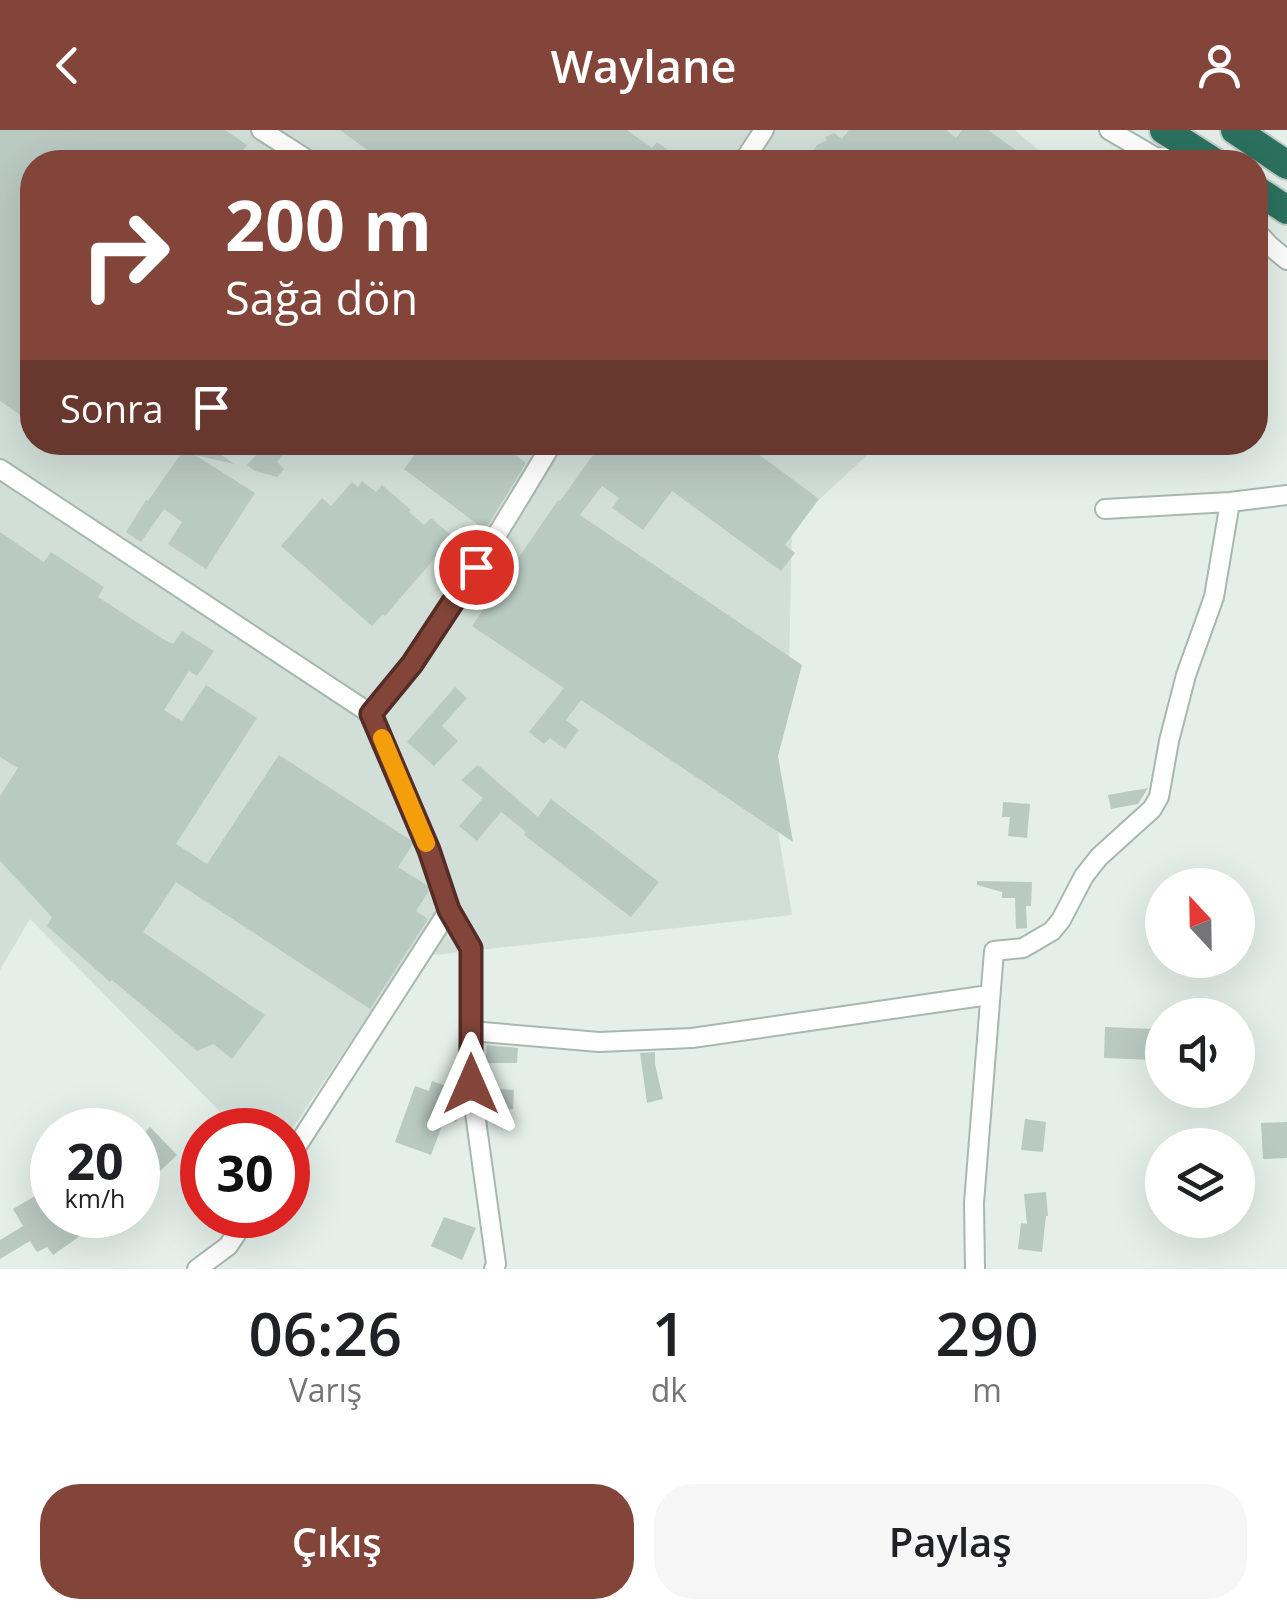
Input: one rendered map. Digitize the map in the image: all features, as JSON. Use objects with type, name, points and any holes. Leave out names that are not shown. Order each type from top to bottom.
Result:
[{"type":"highway","points":[[1164,130],[1193,150]]},
{"type":"highway","points":[[1235,130],[1265,150]]},
{"type":"street","points":[[261,130],[292,150]]},
{"type":"street","points":[[1109,130],[1143,150]]},
{"type":"street","points":[[371,714],[412,664],[498,535],[545,455]]},
{"type":"street","points":[[0,469],[371,714],[429,850],[449,910],[471,948],[471,1084],[494,1269]]},
{"type":"street","points":[[1105,509],[1287,495]]},
{"type":"street","points":[[975,1269],[974,1203],[994,951],[1023,948],[1052,931],[1099,856],[1152,809],[1159,797],[1177,709],[1214,596],[1230,502]]},
{"type":"street","points":[[310,1126],[449,910]]},
{"type":"street","points":[[471,1031],[598,1042],[692,1038],[989,995]]},
{"type":"street","points":[[197,1269],[233,1238]]},
{"type":"shaded area","points":[[0,130],[1015,130],[1038,150],[20,150],[20,455],[867,455],[792,525],[789,669],[764,748],[792,915],[407,958],[306,1108],[216,1108],[30,919],[0,970]]},
{"type":"building","points":[[0,130],[225,130],[247,145],[243,150],[20,150],[20,415],[0,401]]},
{"type":"building","points":[[340,130],[627,130],[652,148],[657,142],[668,150],[367,150]]},
{"type":"building","points":[[849,130],[946,130],[956,138],[962,130],[988,130],[1016,150],[813,150],[834,133],[842,139]]},
{"type":"building","points":[[180,455],[195,455],[255,493],[206,569],[168,544],[182,522],[164,509],[141,542],[126,532]]},
{"type":"building","points":[[195,455],[222,455],[234,464]]},
{"type":"building","points":[[256,455],[283,455],[277,462],[284,469],[277,477],[247,465]]},
{"type":"building","points":[[414,455],[516,455],[526,463],[485,530],[404,469]]},
{"type":"building","points":[[593,455],[760,455],[819,499],[785,545],[795,553],[781,571],[672,491],[643,530],[612,508],[619,498],[602,486],[580,515],[802,665],[778,756],[793,842],[581,700],[566,720],[579,730],[565,749],[550,738],[544,744],[529,732],[564,688],[472,626]]},
{"type":"building","points":[[362,481],[376,492],[382,485],[424,525],[431,518],[453,537],[372,626],[281,546],[322,498],[331,506],[352,482],[358,487]]},
{"type":"building","points":[[0,532],[44,562],[51,552],[104,587],[98,597],[163,639],[173,644],[182,631],[214,651],[197,676],[189,671],[164,710],[182,721],[206,685],[257,718],[176,844],[207,864],[279,755],[412,841],[398,867],[428,886],[429,891],[416,911],[428,919],[370,1009],[176,882],[143,932],[265,1015],[232,1059],[213,1044],[197,1051],[47,926],[52,917],[0,861],[0,796],[18,768],[0,757]]},
{"type":"building","points":[[455,687],[467,698],[442,726],[458,741],[434,766],[407,742]]},
{"type":"building","points":[[478,765],[538,817],[551,799],[659,882],[631,917],[524,835],[526,832],[501,812],[477,841],[459,826],[483,798],[461,780]]},
{"type":"building","points":[[1148,788],[1138,804],[1111,809],[1108,795]]},
{"type":"building","points":[[1003,802],[1030,804],[1027,838],[1008,836],[1010,817],[1002,817]]},
{"type":"building","points":[[977,881],[1032,882],[1031,906],[1026,906],[1027,928],[1016,929],[1015,898],[1002,898],[1002,892],[977,885]]},
{"type":"building","points":[[1105,1027],[1145,1029],[1145,1060],[1104,1058]]},
{"type":"building","points":[[487,1045],[518,1048],[517,1063],[485,1063]]},
{"type":"building","points":[[655,1052],[663,1099],[647,1103],[640,1053]]},
{"type":"building","points":[[432,1081],[459,1090],[461,1106],[456,1122],[445,1118],[431,1155],[395,1142],[415,1086],[429,1091]]},
{"type":"building","points":[[484,1088],[514,1090],[513,1109],[488,1113]]},
{"type":"building","points":[[1025,1119],[1046,1122],[1043,1152],[1021,1150]]},
{"type":"building","points":[[1287,1122],[1287,1158],[1263,1159],[1261,1123]]},
{"type":"building","points":[[160,1137],[177,1155],[160,1171]]},
{"type":"building","points":[[1046,1192],[1048,1216],[1042,1252],[1018,1249],[1021,1223],[1027,1224],[1024,1194]]},
{"type":"building","points":[[30,1199],[30,1238],[77,1238],[53,1255],[47,1247],[37,1252],[30,1241],[0,1259],[0,1240],[23,1226],[13,1209]]},
{"type":"building","points":[[444,1217],[476,1228],[462,1260],[431,1246]]},
{"type":"slow traffic","points":[[382,738],[426,843]]},
{"type":"route","points":[[471,1084],[471,948],[449,910],[429,850],[371,714],[412,664],[476,567]]}]
